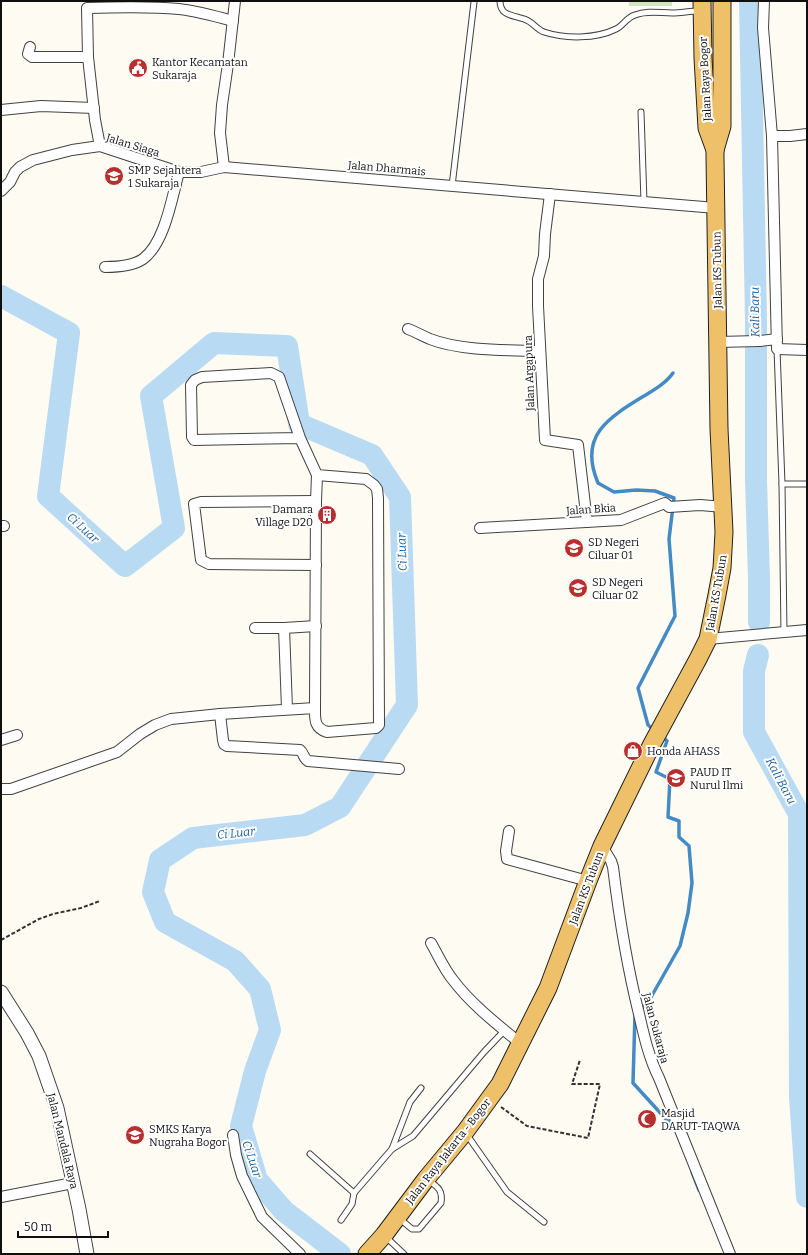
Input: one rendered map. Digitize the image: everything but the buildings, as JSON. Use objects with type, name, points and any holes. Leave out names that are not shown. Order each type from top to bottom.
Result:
[{"type":"highway","name":"Jalan Raya Bogor","points":[[715,150],[722,126],[722,1]]},
{"type":"highway","name":"Jalan Raya Bogor","points":[[702,6],[707,128],[715,150]]},
{"type":"highway","name":"Jalan KS Tubun","points":[[521,1044],[548,988],[602,846],[652,744],[708,639],[722,568],[724,532],[724,507],[719,429],[724,342],[716,208],[715,150]]},
{"type":"highway","name":"Jalan Raya Jakarta - Bogor","points":[[367,1254],[398,1217],[426,1178],[465,1132],[500,1084],[521,1044]]},
{"type":"street","points":[[224,167],[220,133],[235,1]]},
{"type":"street","points":[[764,1],[763,28],[772,136],[777,349],[807,350]]},
{"type":"street","points":[[100,146],[88,57],[86,5],[139,6],[179,9],[208,14],[233,21]]},
{"type":"street","points":[[30,47],[28,54],[32,57],[88,57]]},
{"type":"street","points":[[1,110],[41,106],[94,108]]},
{"type":"street","points":[[772,136],[807,134]]},
{"type":"street","name":"Jalan Siaga","points":[[1,191],[10,182],[15,172],[20,167],[33,160],[72,150],[100,146],[179,172],[201,172],[224,167]]},
{"type":"street","name":"Jalan Dharmais","points":[[224,167],[716,208]]},
{"type":"street","points":[[105,267],[122,266],[143,259],[154,248],[162,233],[179,172]]},
{"type":"street","name":"Jalan Argapura","points":[[550,194],[544,234],[544,256],[538,279],[545,440],[578,445],[587,522]]},
{"type":"street","points":[[408,328],[432,340],[454,345],[503,350],[540,350]]},
{"type":"street","points":[[724,342],[777,339]]},
{"type":"street","points":[[300,438],[194,440],[192,436],[191,385],[195,380],[202,377],[271,373],[279,377],[300,438],[317,475],[315,724],[321,730],[326,732],[376,728],[379,725],[377,489],[366,479],[317,475]]},
{"type":"street","points":[[316,501],[201,502],[194,504],[201,560],[203,562],[209,564],[316,565]]},
{"type":"street","name":"Jalan Bkia","points":[[480,528],[621,520],[665,503],[669,506],[724,507]]},
{"type":"street","points":[[255,628],[316,626]]},
{"type":"street","points":[[284,628],[287,709]]},
{"type":"street","points":[[708,639],[807,630]]},
{"type":"street","points":[[1,789],[11,789],[117,752],[140,734],[155,725],[171,719],[220,714],[315,708]]},
{"type":"street","points":[[220,714],[223,740],[224,744],[227,746],[300,750],[305,760],[308,761],[399,769]]},
{"type":"street","points":[[1,740],[17,735]]},
{"type":"street","points":[[509,831],[506,851],[507,859],[588,881]]},
{"type":"street","name":"Jalan Sukaraja","points":[[602,846],[613,867],[623,936],[635,999],[653,1064],[730,1254]]},
{"type":"street","points":[[431,943],[454,981],[476,1005],[521,1044]]},
{"type":"street","name":"Jalan Mandala Raya","points":[[3,1000],[39,1056],[57,1108],[79,1209],[87,1254]]},
{"type":"street","points":[[233,1135],[236,1155],[242,1176],[262,1217],[300,1254]]},
{"type":"street","points":[[1,1197],[73,1183]]},
{"type":"lane","points":[[500,1],[500,6],[503,12],[525,19],[532,23],[534,27],[543,32],[566,36],[586,36],[604,33],[617,29],[625,21],[635,15],[647,12],[674,13],[702,6]]},
{"type":"lane","points":[[452,186],[474,2]]},
{"type":"lane","points":[[641,112],[644,202]]},
{"type":"lane","points":[[777,349],[782,484],[784,633]]},
{"type":"lane","points":[[782,484],[807,484]]},
{"type":"lane","points":[[341,1220],[352,1204],[354,1193],[392,1149],[413,1136],[504,1030]]},
{"type":"lane","points":[[392,1149],[410,1102],[421,1088]]},
{"type":"lane","points":[[465,1132],[507,1192],[544,1222]]},
{"type":"lane","points":[[310,1154],[354,1193]]},
{"type":"lane","points":[[398,1217],[412,1229],[419,1229],[442,1202],[442,1193],[439,1188],[426,1178]]},
{"type":"lane","points":[[384,1235],[404,1254]]},
{"type":"path","points":[[1,940],[39,919],[59,912],[81,908],[100,901]]},
{"type":"path","points":[[488,1100],[499,1106],[526,1126],[588,1138],[600,1084],[572,1084],[580,1060]]},
{"type":"green space","points":[[629,1],[672,1],[672,6],[629,6]]},
{"type":"waterway","name":"Kali Baru","points":[[750,1],[756,321],[756,480],[759,622]]},
{"type":"waterway","name":"Ci Luar","points":[[1,296],[69,333],[48,496],[125,566],[174,528],[151,396],[214,343],[287,346],[299,424],[372,455],[400,497],[407,705],[340,807],[305,825],[193,838],[160,860],[153,892],[165,922],[235,961],[260,989],[270,1030],[255,1071],[241,1126],[257,1180],[284,1211],[340,1254]]},
{"type":"waterway","points":[[654,730],[648,725],[638,688],[675,616],[669,539],[674,498],[655,491],[636,490],[614,492],[598,483],[593,467],[592,453],[594,441],[600,430],[608,421],[619,412],[660,386],[673,373]]},
{"type":"waterway","name":"Kali Baru","points":[[758,655],[754,671],[754,732],[799,814],[800,1097],[807,1197]]},
{"type":"waterway","points":[[640,1010],[650,999],[680,946],[688,913],[692,883],[689,846],[679,837],[679,821],[668,817],[670,779],[656,772],[667,741],[662,736]]},
{"type":"waterway","points":[[635,1014],[633,1083],[675,1129]]},
{"type":"waterway","points":[[692,1172],[699,1190]]},
{"type":"place","name":"Kantor Kecamatan Sukaraja","points":[[138,68]]},
{"type":"place","name":"SMP Sejahtera 1 Sukaraja","points":[[114,176]]},
{"type":"place","name":"Damara Village D20","points":[[327,515]]},
{"type":"place","name":"SD Negeri Ciluar 01","points":[[574,548]]},
{"type":"place","name":"SD Negeri Ciluar 02","points":[[578,588]]},
{"type":"place","name":"Honda AHASS","points":[[633,751]]},
{"type":"place","name":"PAUD IT Nurul Ilmi","points":[[676,778]]},
{"type":"place","name":"Masjid DARUT-TAQWA","points":[[647,1119]]},
{"type":"place","name":"SMKS Karya Nugraha Bogor","points":[[135,1135]]}]
